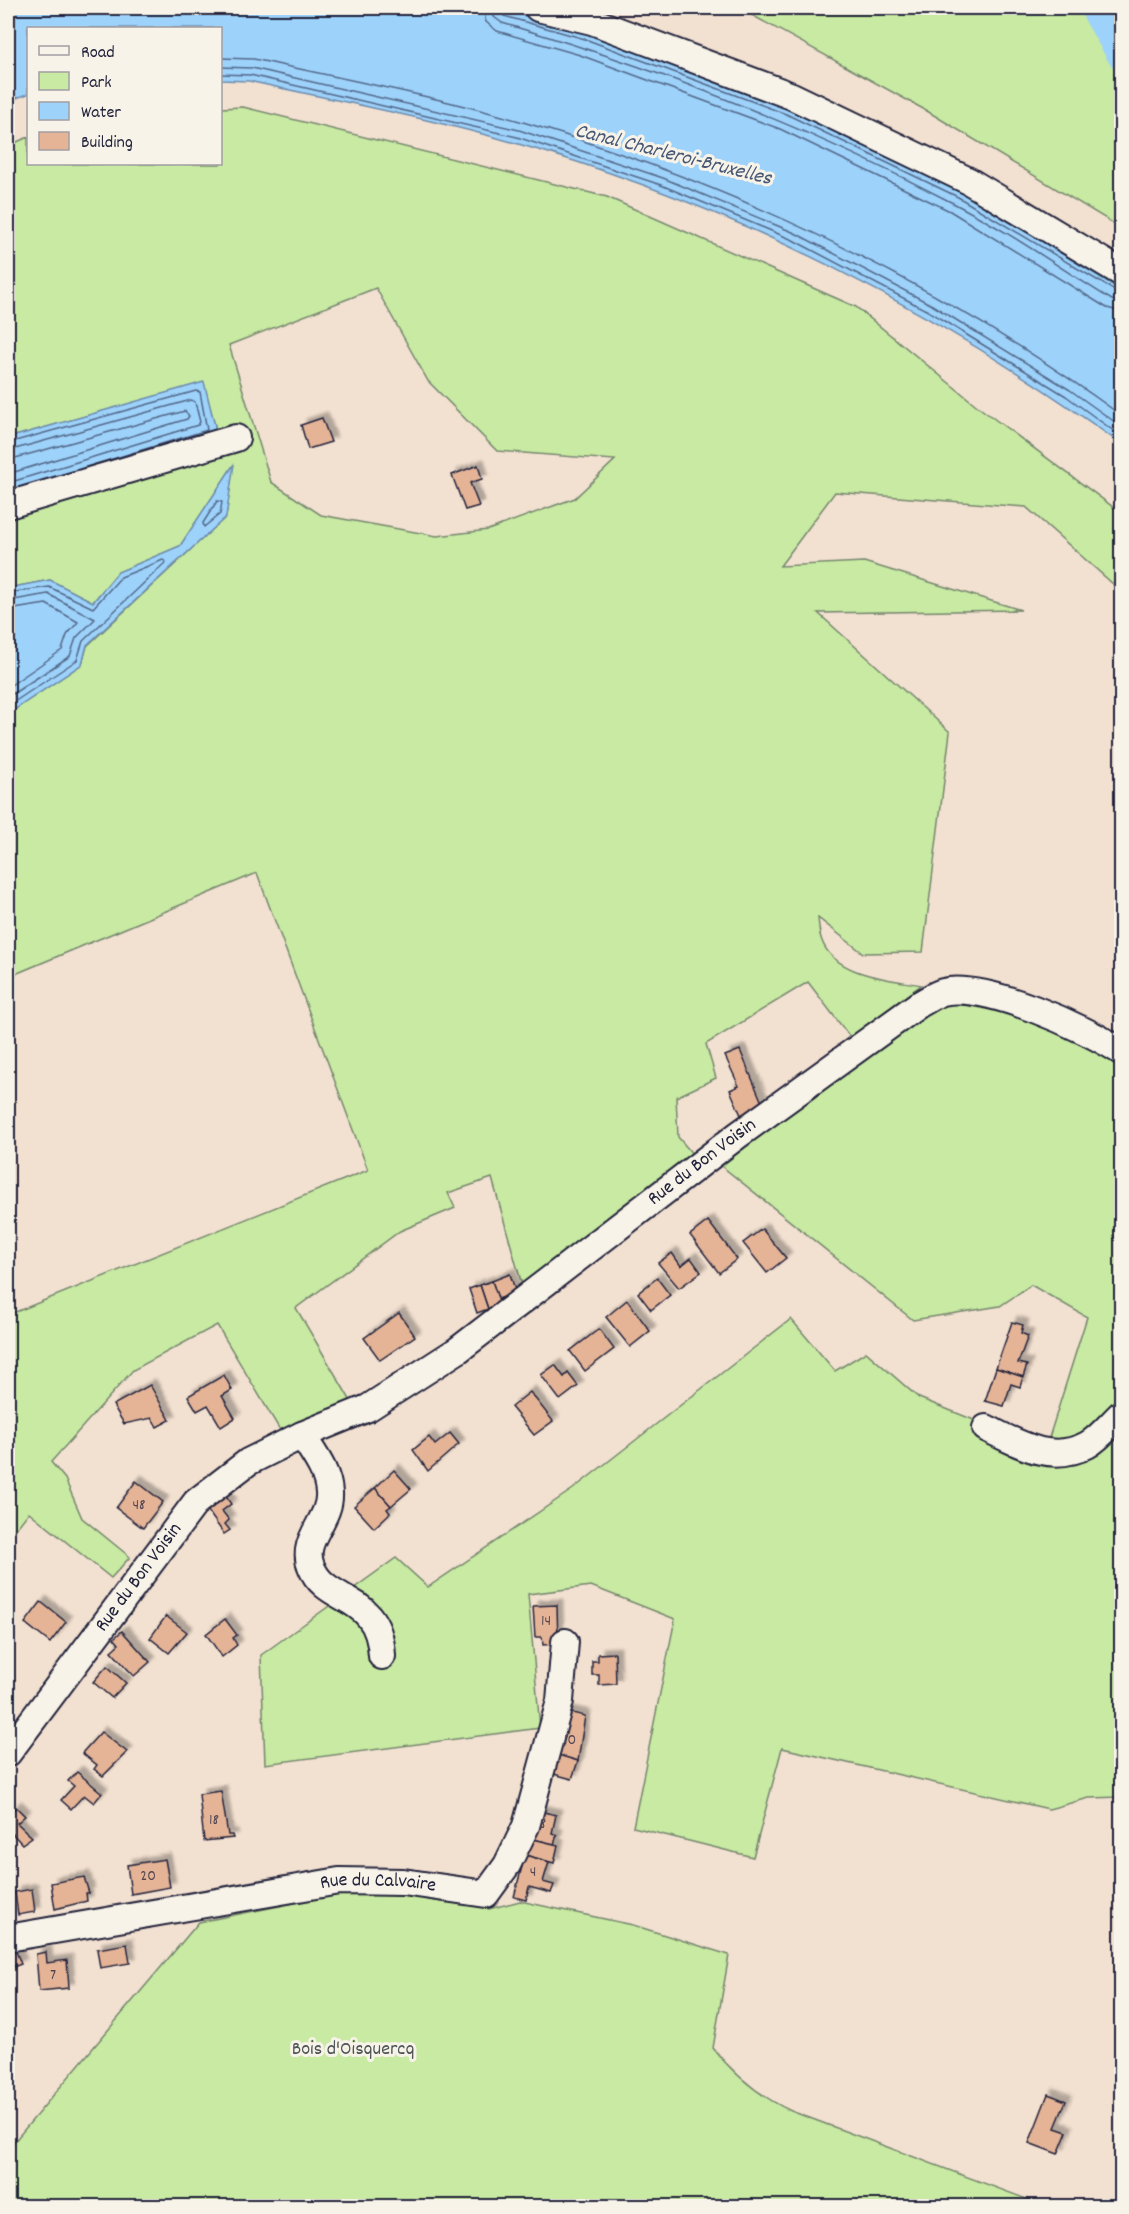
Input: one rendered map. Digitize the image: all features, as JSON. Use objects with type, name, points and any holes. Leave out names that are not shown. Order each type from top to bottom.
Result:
[{"type":"street","points":[[538,8],[592,21],[792,96],[969,181],[1122,273]]},
{"type":"street","points":[[8,505],[236,438]]},
{"type":"street","name":"Rue du Bon Voisin","points":[[8,1753],[196,1502],[248,1462],[302,1435],[368,1408],[458,1350],[747,1129],[918,1005],[943,992],[968,992],[1018,1004],[1073,1024],[1122,1052]]},
{"type":"street","points":[[986,1428],[1017,1443],[1055,1455],[1088,1444],[1122,1413]]},
{"type":"street","points":[[302,1435],[324,1470],[330,1493],[326,1515],[308,1552],[311,1567],[331,1588],[368,1612],[376,1628],[382,1656]]},
{"type":"street","name":"Rue du Calvaire","points":[[8,1938],[339,1881],[403,1882],[486,1894],[507,1865],[526,1826],[560,1701],[565,1642]]},
{"type":"green space","points":[[739,8],[1121,8],[1121,228],[927,111]]},
{"type":"green space","points":[[243,107],[607,197],[856,307],[981,409],[1121,513],[1121,591],[1026,507],[835,492],[780,566],[864,562],[1021,610],[818,613],[950,732],[923,952],[863,953],[818,918],[822,941],[829,953],[839,962],[851,969],[879,978],[921,985],[850,1037],[808,982],[706,1044],[716,1078],[676,1097],[678,1137],[694,1156],[522,1285],[492,1178],[448,1193],[455,1208],[400,1231],[296,1308],[352,1403],[283,1435],[217,1325],[133,1370],[51,1462],[65,1479],[82,1518],[130,1557],[111,1578],[29,1512],[8,1539],[8,1315],[368,1170],[257,873],[8,977],[8,714],[82,664],[87,646],[226,517],[233,466],[180,546],[118,572],[93,602],[50,580],[8,588],[8,497],[217,433],[203,383],[8,438],[8,146],[27,137],[27,165],[222,165],[222,108]],"holes":[[[376,288],[428,381],[497,451],[615,460],[575,498],[488,530],[437,536],[321,515],[271,482],[229,345]]]},
{"type":"green space","points":[[957,998],[1040,1020],[1121,1058],[1121,1797],[1089,1798],[1049,1809],[782,1748],[753,1857],[633,1827],[675,1619],[591,1586],[528,1594],[540,1728],[265,1764],[261,1655],[396,1558],[428,1587],[573,1489],[791,1319],[835,1371],[866,1352],[919,1398],[979,1422],[1047,1444],[1087,1317],[1031,1285],[1000,1306],[913,1320],[714,1160],[941,1001]]},
{"type":"green space","name":"Bois d'Oisquercq","points":[[345,1893],[453,1899],[489,1909],[520,1901],[633,1925],[729,1955],[713,2048],[748,2084],[768,2099],[791,2111],[1045,2206],[8,2206],[8,2149],[199,1922]]},
{"type":"water","name":"Canal Charleroi-Bruxelles","points":[[8,8],[496,8],[587,33],[788,108],[961,192],[1121,290],[1121,444],[1052,395],[907,307],[755,230],[676,197],[596,168],[482,134],[249,81],[222,80],[222,27],[27,27],[27,94],[8,101]]},
{"type":"water","points":[[204,382],[217,434],[8,497],[8,438]]},
{"type":"water","points":[[234,464],[226,517],[87,645],[82,664],[8,714],[8,588],[50,580],[93,602],[118,572],[180,546]]},
{"type":"building","points":[[322,418],[331,442],[308,449],[301,425]]},
{"type":"building","points":[[478,465],[482,479],[470,483],[479,506],[465,510],[452,475]]},
{"type":"building","points":[[740,1050],[763,1105],[741,1115],[730,1090],[739,1086],[725,1056]]},
{"type":"building","points":[[708,1221],[737,1259],[719,1273],[690,1235]]},
{"type":"building","points":[[762,1229],[786,1258],[767,1273],[743,1243]]},
{"type":"building","points":[[672,1253],[681,1266],[691,1258],[701,1272],[679,1288],[658,1263]]},
{"type":"building","points":[[510,1274],[516,1293],[498,1299],[492,1281]]},
{"type":"building","points":[[657,1278],[670,1295],[651,1310],[638,1293]]},
{"type":"building","points":[[492,1281],[500,1304],[488,1309],[480,1285]]},
{"type":"building","points":[[480,1285],[488,1309],[477,1313],[469,1289]]},
{"type":"building","points":[[627,1300],[650,1331],[630,1347],[606,1317]]},
{"type":"building","points":[[399,1313],[415,1336],[380,1360],[364,1338]]},
{"type":"building","points":[[1012,1322],[1023,1325],[1021,1333],[1028,1336],[1018,1363],[1027,1365],[1023,1377],[996,1368]]},
{"type":"building","points":[[599,1329],[614,1349],[585,1371],[570,1351]]},
{"type":"building","points":[[555,1365],[564,1377],[568,1373],[578,1386],[560,1400],[541,1375]]},
{"type":"building","points":[[996,1368],[1023,1377],[1020,1387],[1011,1384],[1004,1406],[985,1401]]},
{"type":"building","points":[[224,1375],[232,1390],[222,1396],[235,1418],[221,1427],[208,1405],[197,1411],[188,1396]]},
{"type":"building","points":[[150,1385],[170,1420],[157,1427],[152,1418],[124,1424],[113,1405]]},
{"type":"building","points":[[530,1392],[553,1421],[534,1435],[511,1407]]},
{"type":"building","points":[[450,1433],[459,1444],[428,1471],[413,1450],[429,1437],[435,1445]]},
{"type":"building","points":[[394,1470],[411,1489],[391,1506],[375,1488]]},
{"type":"building","points":[[136,1481],[163,1502],[143,1528],[116,1508]]},
{"type":"building","points":[[375,1488],[391,1506],[387,1509],[390,1513],[374,1528],[354,1506]]},
{"type":"building","points":[[224,1494],[231,1504],[222,1511],[229,1520],[225,1524],[230,1530],[224,1534],[205,1507]]},
{"type":"building","points":[[41,1602],[66,1622],[50,1643],[25,1623]]},
{"type":"building","points":[[557,1605],[558,1644],[543,1645],[542,1637],[535,1637],[533,1606]]},
{"type":"building","points":[[166,1616],[187,1632],[169,1653],[150,1638]]},
{"type":"building","points":[[225,1619],[237,1635],[233,1638],[237,1645],[222,1657],[206,1634]]},
{"type":"building","points":[[122,1631],[150,1662],[134,1676],[111,1651],[119,1644],[114,1638]]},
{"type":"building","points":[[615,1653],[616,1684],[599,1685],[599,1675],[592,1675],[592,1661],[598,1661],[598,1654]]},
{"type":"building","points":[[107,1666],[126,1683],[112,1698],[93,1682]]},
{"type":"building","points":[[564,1711],[585,1716],[578,1761],[556,1755]]},
{"type":"building","points":[[101,1732],[127,1752],[103,1776],[94,1769],[97,1765],[82,1753]]},
{"type":"building","points":[[555,1754],[578,1761],[572,1779],[550,1773]]},
{"type":"building","points":[[77,1772],[102,1793],[94,1803],[84,1795],[71,1809],[61,1800],[74,1786],[68,1781]]},
{"type":"building","points":[[221,1791],[228,1835],[232,1835],[233,1838],[204,1841],[199,1794]]},
{"type":"building","points":[[16,1807],[25,1816],[17,1823],[32,1837],[22,1844],[8,1829],[8,1816]]},
{"type":"building","points":[[536,1810],[556,1815],[552,1833],[557,1835],[554,1844],[529,1838]]},
{"type":"building","points":[[529,1838],[558,1845],[554,1863],[525,1855]]},
{"type":"building","points":[[525,1855],[549,1862],[543,1882],[554,1885],[551,1893],[529,1887],[526,1900],[514,1897]]},
{"type":"building","points":[[165,1859],[170,1887],[131,1894],[127,1865]]},
{"type":"building","points":[[84,1877],[89,1893],[86,1893],[87,1901],[55,1909],[51,1883]]},
{"type":"building","points":[[32,1889],[35,1912],[18,1915],[15,1892]]},
{"type":"building","points":[[127,1944],[130,1963],[100,1968],[97,1949]]},
{"type":"building","points":[[14,1946],[21,1964],[8,1969],[8,1948]]},
{"type":"building","points":[[46,1952],[47,1963],[67,1960],[69,1988],[39,1991],[36,1954]]},
{"type":"building","points":[[1048,2094],[1066,2101],[1055,2128],[1067,2132],[1058,2154],[1029,2143]]},
{"type":"waterway","points":[[1095,8],[1122,55]]}]
